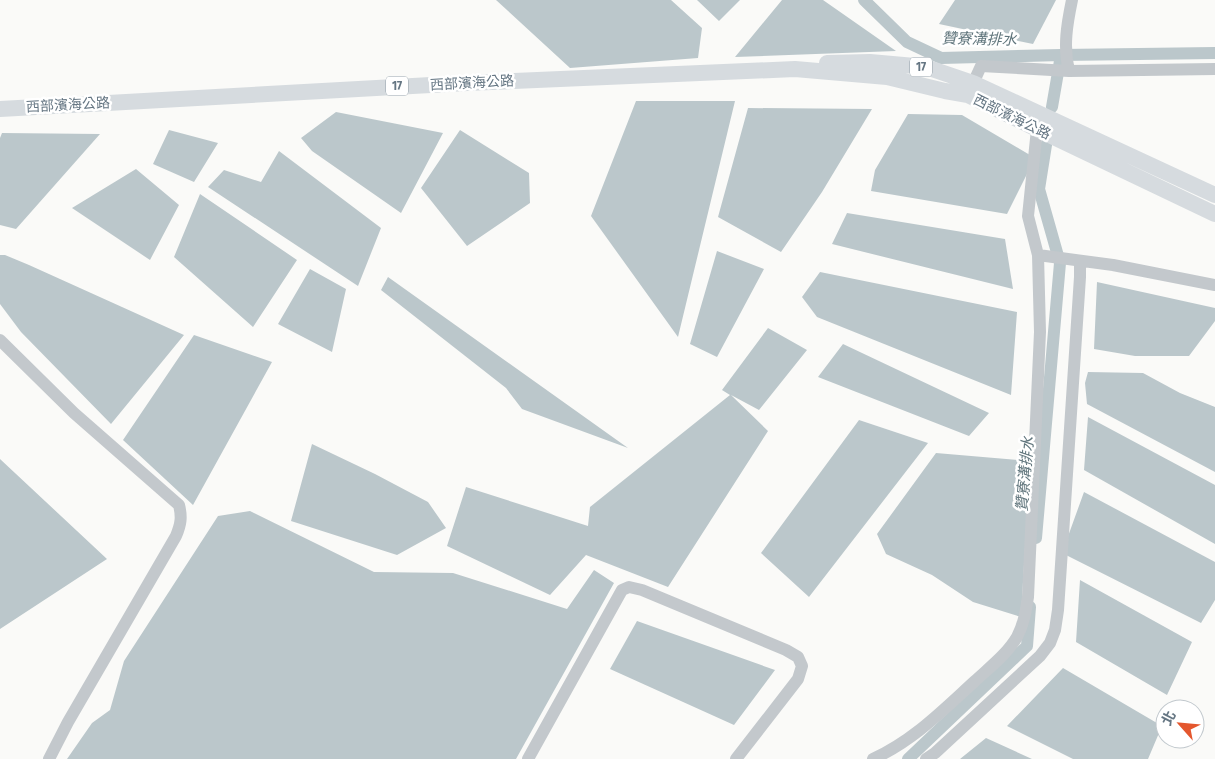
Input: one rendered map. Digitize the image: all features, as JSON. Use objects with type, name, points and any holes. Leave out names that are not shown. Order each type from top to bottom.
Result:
[{"type":"main road","name":"西部濱海公路","points":[[0,109],[467,82],[795,69],[887,77],[945,91],[971,89],[1215,195]]},
{"type":"main road","name":"西部濱海公路","points":[[971,89],[1037,129],[1215,214]]},
{"type":"street","points":[[1068,67],[1066,48],[1067,28],[1072,0]]},
{"type":"street","points":[[971,89],[981,66],[1043,70],[1068,67],[1215,69]]},
{"type":"street","points":[[873,759],[893,750],[927,726],[1005,653],[1017,636],[1025,618],[1028,597],[1043,256],[1028,216],[1037,129]]},
{"type":"street","points":[[1043,256],[1113,265],[1215,285]]},
{"type":"street","points":[[926,759],[935,753],[1040,656],[1050,643],[1055,630],[1058,610],[1080,277],[1076,260]]},
{"type":"street","points":[[0,340],[74,413],[178,505],[182,516],[176,536],[68,722],[49,759]]},
{"type":"street","points":[[528,759],[622,590],[629,587],[660,597],[786,650],[798,657],[802,666],[798,679],[736,759]]},
{"type":"water","points":[[496,0],[671,0],[702,28],[698,58],[570,68]]},
{"type":"water","points":[[697,0],[740,0],[719,21]]},
{"type":"water","points":[[782,0],[823,0],[896,51],[735,57]]},
{"type":"water","points":[[955,0],[1056,0],[1033,44],[939,24]]},
{"type":"water","points":[[636,101],[735,101],[678,337],[591,216]]},
{"type":"water","points":[[748,108],[872,109],[822,192],[781,252],[718,217]]},
{"type":"water","points":[[336,112],[443,133],[401,213],[312,151],[301,138]]},
{"type":"water","points":[[908,114],[962,115],[1035,158],[1007,214],[871,191],[875,170]]},
{"type":"water","points":[[169,130],[218,143],[194,182],[153,164]]},
{"type":"water","points":[[460,130],[529,173],[530,203],[467,246],[421,188]]},
{"type":"water","points":[[2,133],[100,134],[16,229],[0,225],[0,138]]},
{"type":"water","points":[[279,151],[381,228],[358,286],[208,187],[224,170],[261,182]]},
{"type":"water","points":[[136,169],[179,205],[150,260],[72,208]]},
{"type":"water","points":[[200,194],[297,260],[253,327],[174,257]]},
{"type":"water","points":[[847,213],[1005,239],[1013,289],[832,244]]},
{"type":"water","points":[[717,251],[764,269],[717,357],[690,344]]},
{"type":"water","points":[[0,255],[5,255],[29,265],[184,335],[111,424],[21,332],[0,304]]},
{"type":"water","points":[[310,269],[346,289],[332,352],[278,324]]},
{"type":"water","points":[[820,272],[1017,312],[1011,395],[817,317],[802,297]]},
{"type":"water","points":[[388,277],[628,448],[522,409],[506,388],[381,290]]},
{"type":"water","points":[[1097,282],[1215,308],[1215,321],[1189,356],[1135,356],[1094,349]]},
{"type":"water","points":[[768,328],[807,350],[759,410],[731,395],[768,431],[668,587],[586,555],[550,595],[447,546],[466,487],[588,526],[590,507],[730,395],[722,390]]},
{"type":"water","points":[[194,335],[272,362],[193,505],[123,440]]},
{"type":"water","points":[[843,344],[989,413],[969,436],[818,377]]},
{"type":"water","points":[[1088,372],[1143,373],[1180,393],[1215,407],[1215,472],[1087,404],[1085,383]]},
{"type":"water","points":[[1088,417],[1215,485],[1215,544],[1084,470]]},
{"type":"water","points":[[859,420],[928,443],[809,597],[761,553]]},
{"type":"water","points":[[312,444],[428,502],[446,528],[397,555],[291,521]]},
{"type":"water","points":[[936,453],[1030,461],[1021,617],[973,602],[932,575],[886,554],[877,534]]},
{"type":"water","points":[[0,459],[107,559],[0,629]]},
{"type":"water","points":[[1084,492],[1215,562],[1215,600],[1201,623],[1062,553]]},
{"type":"water","points":[[250,511],[374,572],[453,573],[567,609],[594,570],[614,583],[516,759],[67,759],[92,723],[110,710],[124,661],[218,516]]},
{"type":"water","points":[[1080,580],[1192,642],[1167,695],[1076,642]]},
{"type":"water","points":[[637,621],[775,670],[734,725],[610,669]]},
{"type":"water","points":[[1063,668],[1155,722],[1155,742],[1148,759],[1073,759],[1007,726]]},
{"type":"water","points":[[986,738],[1032,759],[960,759]]},
{"type":"waterway","name":"贊寮溝排水","points":[[864,0],[907,42],[941,58],[1061,55],[1052,107]]},
{"type":"waterway","points":[[1061,55],[1215,53]]},
{"type":"waterway","name":"贊寮溝排水","points":[[1036,538],[1060,263],[1039,189],[1046,145]]},
{"type":"waterway","name":"贊寮溝排水","points":[[908,759],[1027,646],[1030,607]]}]
